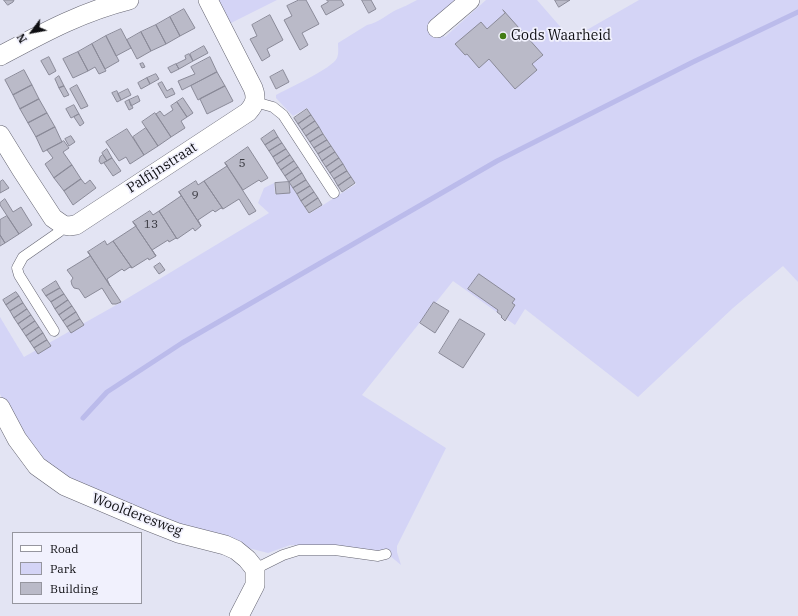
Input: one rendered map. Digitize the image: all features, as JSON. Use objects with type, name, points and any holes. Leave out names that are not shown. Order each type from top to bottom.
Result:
[{"type":"street","points":[[0,56],[60,24],[80,7],[129,0]]},
{"type":"street","points":[[208,0],[253,88],[256,96],[255,102]]},
{"type":"street","points":[[437,28],[470,0]]},
{"type":"street","name":"Palfijnstraat","points":[[63,226],[76,225],[248,112],[255,102]]},
{"type":"street","points":[[0,135],[20,169],[53,218],[63,226]]},
{"type":"street","name":"Woolderesweg","points":[[0,407],[16,439],[37,466],[64,486],[165,528],[206,541],[225,545],[236,550],[247,559],[254,568]]},
{"type":"street","points":[[239,616],[255,585],[254,568]]},
{"type":"lane","points":[[255,102],[273,107],[283,115],[334,193]]},
{"type":"lane","name":"Palfijnstraat","points":[[54,331],[19,275],[17,268],[23,257],[59,232],[63,226]]},
{"type":"lane","points":[[254,568],[283,555],[299,550],[334,550],[378,556],[386,554]]},
{"type":"green space","points":[[211,0],[277,0],[223,27]]},
{"type":"green space","points":[[417,0],[464,0],[430,29],[445,37],[486,0],[537,0],[571,39],[639,0],[798,0],[798,282],[783,266],[733,308],[638,397],[525,309],[515,325],[453,281],[362,395],[446,448],[397,546],[397,552],[401,565],[389,555],[348,547],[290,545],[268,553],[189,533],[63,481],[25,444],[0,394],[0,317],[24,357],[118,304],[269,213],[258,203],[264,188],[274,183],[275,194],[290,193],[290,184],[309,214],[356,184],[307,108],[293,116],[276,98],[276,95],[319,73],[334,62],[338,56],[338,43],[367,25],[375,23],[396,10]]},
{"type":"building","points":[[4,0],[14,0],[8,5]]},
{"type":"building","points":[[299,0],[306,0],[319,24],[302,33],[308,45],[300,50],[284,20],[292,16],[287,6]]},
{"type":"building","points":[[327,0],[341,0],[344,5],[326,15],[321,6],[328,2]]},
{"type":"building","points":[[362,0],[371,0],[376,9],[369,13]]},
{"type":"building","points":[[555,0],[570,0],[559,7]]},
{"type":"building","points":[[184,9],[195,28],[180,36],[170,17]]},
{"type":"building","points":[[503,10],[543,55],[532,64],[537,70],[515,89],[489,59],[479,68],[467,54],[465,55],[455,44],[481,22],[487,29],[505,13]]},
{"type":"building","points":[[270,15],[283,40],[267,49],[270,56],[262,61],[250,39],[257,36],[252,25]]},
{"type":"building","points":[[170,17],[180,36],[166,44],[156,25]]},
{"type":"building","points":[[156,25],[166,44],[151,51],[141,32]]},
{"type":"building","points":[[121,29],[131,48],[116,56],[106,36]]},
{"type":"building","points":[[141,32],[151,51],[137,59],[127,40]]},
{"type":"building","points":[[106,36],[119,61],[105,69],[92,44]]},
{"type":"building","points":[[92,44],[106,71],[99,74],[95,67],[88,71],[78,52]]},
{"type":"building","points":[[204,46],[208,53],[193,61],[190,54]]},
{"type":"building","points":[[78,52],[88,71],[73,78],[63,59]]},
{"type":"building","points":[[189,54],[193,61],[179,69],[176,64],[186,59],[185,56]]},
{"type":"building","points":[[49,57],[56,71],[49,75],[41,61]]},
{"type":"building","points":[[210,57],[217,72],[182,90],[178,81],[195,74],[191,67]]},
{"type":"building","points":[[143,63],[145,67],[142,68],[140,64]]},
{"type":"building","points":[[176,64],[179,69],[171,73],[168,68]]},
{"type":"building","points":[[24,70],[32,85],[13,95],[5,80]]},
{"type":"building","points":[[283,70],[289,82],[276,89],[270,77]]},
{"type":"building","points":[[217,72],[225,86],[198,100],[191,86]]},
{"type":"building","points":[[156,74],[159,79],[150,84],[147,78]]},
{"type":"building","points":[[59,76],[64,86],[59,88],[55,79]]},
{"type":"building","points":[[147,78],[150,84],[141,89],[138,83]]},
{"type":"building","points":[[162,82],[167,91],[172,88],[175,94],[166,98],[158,84]]},
{"type":"building","points":[[32,85],[39,99],[20,109],[13,95]]},
{"type":"building","points":[[77,85],[88,106],[81,109],[70,89]]},
{"type":"building","points":[[64,86],[69,95],[64,97],[59,88]]},
{"type":"building","points":[[225,86],[233,101],[207,114],[200,99]]},
{"type":"building","points":[[128,89],[131,95],[121,100],[118,94]]},
{"type":"building","points":[[117,91],[121,100],[117,102],[112,93]]},
{"type":"building","points":[[138,96],[140,101],[131,106],[129,100]]},
{"type":"building","points":[[183,98],[193,113],[187,117],[177,102]]},
{"type":"building","points":[[39,99],[47,113],[28,123],[20,109]]},
{"type":"building","points":[[129,100],[133,108],[129,110],[125,102]]},
{"type":"building","points":[[177,102],[187,117],[181,121],[185,128],[171,137],[156,114],[160,111],[164,116],[173,110],[171,106]]},
{"type":"building","points":[[74,105],[79,114],[71,118],[66,109]]},
{"type":"building","points":[[307,109],[311,115],[298,124],[294,118]]},
{"type":"building","points":[[47,113],[55,127],[36,137],[28,123]]},
{"type":"building","points":[[155,113],[171,137],[158,146],[142,122]]},
{"type":"building","points":[[79,114],[84,123],[80,126],[74,117]]},
{"type":"building","points":[[311,115],[315,121],[302,130],[298,124]]},
{"type":"building","points":[[315,121],[319,127],[306,136],[302,130]]},
{"type":"building","points":[[55,127],[62,142],[43,152],[36,137]]},
{"type":"building","points":[[319,127],[323,134],[310,142],[306,136]]},
{"type":"building","points":[[146,128],[158,146],[144,155],[133,137]]},
{"type":"building","points":[[127,129],[144,155],[130,164],[126,157],[119,161],[106,142]]},
{"type":"building","points":[[274,130],[278,137],[265,145],[261,139]]},
{"type":"building","points":[[323,134],[327,140],[314,148],[310,142]]},
{"type":"building","points":[[71,136],[75,142],[69,146],[65,139]]},
{"type":"building","points":[[278,137],[282,143],[269,151],[265,145]]},
{"type":"building","points":[[327,140],[331,146],[318,154],[314,148]]},
{"type":"building","points":[[64,141],[69,148],[63,152],[72,165],[54,178],[45,164],[53,158],[47,150]]},
{"type":"building","points":[[282,143],[286,149],[273,157],[269,151]]},
{"type":"building","points":[[331,146],[335,152],[322,161],[318,154]]},
{"type":"building","points":[[248,147],[268,178],[261,182],[259,180],[243,190],[225,163]]},
{"type":"building","points":[[107,149],[112,158],[107,161],[102,153]]},
{"type":"building","points":[[286,149],[290,155],[277,164],[273,157]]},
{"type":"building","points":[[335,152],[339,158],[326,167],[322,161]]},
{"type":"building","points":[[103,155],[107,161],[101,164],[99,161],[100,157]]},
{"type":"building","points":[[290,155],[294,161],[281,170],[277,164]]},
{"type":"building","points":[[112,158],[121,171],[113,176],[104,163]]},
{"type":"building","points":[[339,158],[343,164],[330,173],[326,167]]},
{"type":"building","points":[[294,161],[298,167],[285,176],[281,170]]},
{"type":"building","points":[[343,164],[347,171],[334,179],[330,173]]},
{"type":"building","points":[[72,165],[81,179],[64,191],[54,178]]},
{"type":"building","points":[[227,166],[256,211],[249,215],[239,199],[223,209],[204,181]]},
{"type":"building","points":[[298,167],[302,173],[289,182],[285,176]]},
{"type":"building","points":[[347,171],[351,177],[338,186],[334,179]]},
{"type":"building","points":[[302,173],[306,180],[293,188],[289,182]]},
{"type":"building","points":[[351,177],[355,183],[342,192],[338,186]]},
{"type":"building","points":[[81,179],[85,184],[90,180],[96,188],[73,205],[64,191]]},
{"type":"building","points":[[3,180],[9,188],[0,193],[0,182]]},
{"type":"building","points":[[306,180],[310,186],[297,194],[293,188]]},
{"type":"building","points":[[196,181],[198,185],[204,181],[223,209],[221,208],[215,212],[213,210],[198,220],[201,226],[179,192]]},
{"type":"building","points":[[289,182],[290,193],[276,194],[275,183]]},
{"type":"building","points":[[310,186],[314,192],[301,201],[297,194]]},
{"type":"building","points":[[179,192],[201,226],[195,231],[193,228],[177,239],[159,211],[181,196]]},
{"type":"building","points":[[314,192],[318,198],[305,207],[301,201]]},
{"type":"building","points":[[318,198],[322,205],[309,213],[305,207]]},
{"type":"building","points":[[5,199],[13,212],[21,207],[32,225],[19,234],[0,205],[0,203]]},
{"type":"building","points":[[150,211],[153,215],[159,211],[177,239],[176,238],[169,242],[168,240],[152,250],[156,256],[133,222]]},
{"type":"building","points":[[7,216],[19,234],[5,243],[0,235],[0,220]]},
{"type":"building","points":[[136,226],[156,256],[149,260],[148,258],[132,268],[113,241]]},
{"type":"building","points":[[0,235],[5,243],[0,246]]},
{"type":"building","points":[[105,241],[107,245],[113,241],[132,268],[130,267],[124,271],[122,269],[107,279],[110,286],[88,252]]},
{"type":"building","points":[[88,252],[121,302],[112,304],[102,288],[85,298],[79,289],[74,288],[72,285],[71,281],[73,278],[67,270],[90,256]]},
{"type":"building","points":[[160,263],[165,270],[159,274],[154,267]]},
{"type":"building","points":[[479,274],[515,299],[512,303],[515,305],[505,321],[497,312],[498,310],[468,289]]},
{"type":"building","points":[[56,281],[60,288],[46,296],[42,290]]},
{"type":"building","points":[[60,288],[64,294],[51,302],[46,296]]},
{"type":"building","points":[[16,292],[19,296],[6,305],[3,300]]},
{"type":"building","points":[[64,294],[68,300],[55,309],[51,302]]},
{"type":"building","points":[[19,296],[23,303],[10,311],[6,305]]},
{"type":"building","points":[[68,300],[72,306],[59,315],[55,309]]},
{"type":"building","points":[[434,302],[449,311],[435,333],[420,323]]},
{"type":"building","points":[[23,303],[27,309],[14,318],[10,311]]},
{"type":"building","points":[[72,306],[76,312],[63,321],[59,315]]},
{"type":"building","points":[[27,309],[31,315],[18,324],[14,318]]},
{"type":"building","points":[[76,312],[80,319],[67,327],[63,321]]},
{"type":"building","points":[[31,315],[35,321],[22,330],[18,324]]},
{"type":"building","points":[[80,319],[84,325],[71,333],[67,327]]},
{"type":"building","points":[[460,319],[485,334],[463,368],[439,353]]},
{"type":"building","points":[[35,321],[39,327],[26,336],[22,330]]},
{"type":"building","points":[[39,327],[43,333],[30,342],[26,336]]},
{"type":"building","points":[[43,333],[47,340],[34,348],[30,342]]},
{"type":"building","points":[[47,340],[51,346],[38,354],[34,348]]},
{"type":"waterway","points":[[83,418],[107,392],[182,343],[497,161],[693,62],[798,12]]},
{"type":"place","name":"Gods Waarheid","points":[[503,36]]}]
